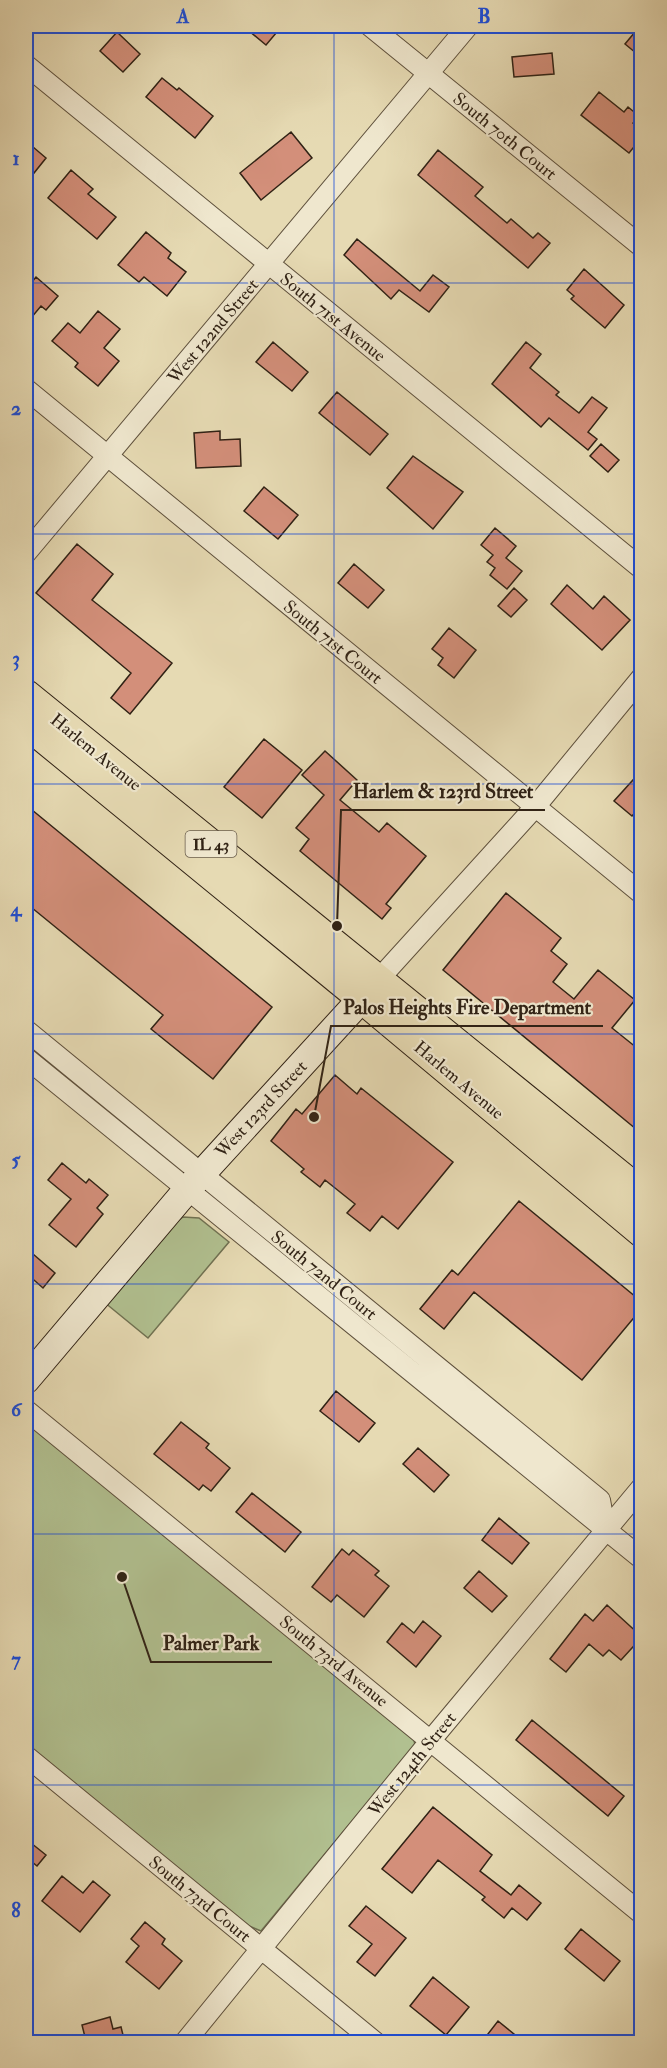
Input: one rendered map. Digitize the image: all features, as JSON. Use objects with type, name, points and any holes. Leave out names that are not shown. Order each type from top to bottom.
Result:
[{"type":"main road","name":"Harlem Avenue","points":[[26,695],[371,989],[642,1232]]},
{"type":"main road","name":"Harlem Avenue","points":[[26,723],[642,1194]]},
{"type":"street","name":"South 70th Court","points":[[370,26],[642,247]]},
{"type":"street","name":"West 122nd Street","points":[[26,553],[468,26]]},
{"type":"street","name":"South 71st Avenue","points":[[26,65],[642,569]]},
{"type":"street","name":"South 71st Court","points":[[26,389],[642,894]]},
{"type":"street","name":"West 123rd Street","points":[[26,1380],[193,1183],[535,807],[642,677]]},
{"type":"street","name":"South 72nd Court","points":[[26,1030],[321,1300],[642,1559]]},
{"type":"street","name":"South 72nd Court","points":[[26,1058],[193,1183],[334,1283],[600,1500],[605,1529]]},
{"type":"street","points":[[321,1300],[334,1283]]},
{"type":"street","name":"South 73rd Avenue","points":[[26,1410],[642,1914]]},
{"type":"street","name":"West 124th Street","points":[[186,2043],[431,1740],[642,1487]]},
{"type":"street","name":"South 73rd Court","points":[[26,1756],[375,2043]]},
{"type":"green space","points":[[183,1217],[199,1218],[229,1242],[148,1338],[104,1302],[162,1232]]},
{"type":"green space","points":[[26,1421],[414,1740],[415,1745],[261,1931],[249,1926],[26,1746]]},
{"type":"building","points":[[243,26],[282,26],[266,45]]},
{"type":"building","points":[[642,26],[642,58],[625,44]]},
{"type":"building","points":[[117,32],[140,54],[123,72],[100,51]]},
{"type":"building","points":[[552,53],[554,74],[514,77],[512,57]]},
{"type":"building","points":[[162,78],[177,90],[179,88],[213,116],[195,138],[146,97]]},
{"type":"building","points":[[599,92],[624,112],[628,107],[639,116],[633,123],[642,129],[642,137],[629,153],[581,115]]},
{"type":"building","points":[[291,132],[312,158],[261,200],[240,173]]},
{"type":"building","points":[[26,141],[46,158],[26,183]]},
{"type":"building","points":[[438,150],[483,187],[475,196],[507,223],[511,219],[533,238],[538,233],[550,243],[528,268],[418,175]]},
{"type":"building","points":[[71,170],[93,189],[88,194],[116,217],[97,239],[48,198]]},
{"type":"building","points":[[146,232],[171,253],[168,258],[186,272],[167,296],[144,277],[139,282],[118,265]]},
{"type":"building","points":[[357,239],[420,291],[433,275],[449,287],[429,312],[399,290],[391,299],[344,255]]},
{"type":"building","points":[[584,269],[624,305],[605,328],[571,299],[574,296],[567,290]]},
{"type":"building","points":[[36,277],[58,296],[46,310],[41,306],[26,324],[26,289]]},
{"type":"building","points":[[98,311],[120,329],[104,348],[119,361],[98,386],[75,367],[78,363],[52,341],[68,323],[80,333]]},
{"type":"building","points":[[273,342],[308,372],[292,391],[256,362]]},
{"type":"building","points":[[526,342],[541,354],[530,368],[559,392],[556,395],[579,413],[592,397],[607,408],[588,432],[597,439],[588,450],[549,418],[541,427],[492,384]]},
{"type":"building","points":[[337,392],[388,434],[370,455],[319,413]]},
{"type":"building","points":[[220,431],[220,440],[240,439],[241,466],[196,468],[194,433]]},
{"type":"building","points":[[601,444],[619,460],[608,472],[590,456]]},
{"type":"building","points":[[413,456],[463,492],[433,529],[387,488]]},
{"type":"building","points":[[264,487],[298,515],[278,539],[244,511]]},
{"type":"building","points":[[495,528],[516,546],[506,558],[522,571],[507,589],[490,575],[495,568],[487,562],[493,555],[481,545]]},
{"type":"building","points":[[77,544],[113,574],[92,600],[172,663],[130,714],[111,698],[131,673],[36,593]]},
{"type":"building","points":[[354,564],[384,590],[368,608],[338,583]]},
{"type":"building","points":[[567,585],[593,609],[604,596],[630,620],[602,650],[551,604]]},
{"type":"building","points":[[514,588],[527,600],[511,617],[498,606]]},
{"type":"building","points":[[449,628],[476,650],[454,678],[438,665],[443,658],[432,649]]},
{"type":"building","points":[[264,739],[302,770],[262,818],[224,787]]},
{"type":"building","points":[[325,751],[357,780],[340,800],[379,832],[387,823],[426,856],[386,904],[391,908],[382,919],[300,851],[309,839],[296,828],[324,795],[302,775]]},
{"type":"building","points":[[642,770],[642,805],[632,816],[614,801]]},
{"type":"building","points":[[26,805],[272,1007],[213,1079],[151,1029],[163,1015],[26,903]]},
{"type":"building","points":[[506,893],[561,938],[551,951],[567,964],[553,982],[574,999],[598,970],[635,1000],[612,1028],[642,1052],[642,1134],[443,970]]},
{"type":"building","points":[[335,1075],[357,1094],[361,1088],[453,1162],[398,1229],[382,1216],[370,1231],[347,1213],[355,1204],[325,1180],[320,1187],[301,1172],[304,1169],[271,1141],[296,1109],[302,1114]]},
{"type":"building","points":[[62,1163],[86,1183],[89,1179],[108,1195],[97,1208],[103,1214],[76,1247],[49,1225],[71,1199],[48,1180]]},
{"type":"building","points":[[519,1201],[642,1302],[642,1308],[582,1380],[474,1292],[444,1329],[420,1309],[452,1270],[458,1275]]},
{"type":"building","points":[[33,1254],[55,1273],[43,1288],[26,1273],[26,1263]]},
{"type":"building","points":[[336,1391],[375,1423],[359,1442],[320,1411]]},
{"type":"building","points":[[181,1422],[209,1444],[206,1448],[230,1468],[211,1491],[203,1485],[199,1490],[154,1454]]},
{"type":"building","points":[[418,1448],[449,1475],[434,1492],[403,1464]]},
{"type":"building","points":[[252,1493],[301,1532],[285,1552],[236,1512]]},
{"type":"building","points":[[499,1518],[529,1543],[512,1564],[482,1540]]},
{"type":"building","points":[[342,1549],[349,1555],[353,1550],[379,1571],[375,1575],[389,1586],[364,1617],[337,1595],[331,1602],[312,1587]]},
{"type":"building","points":[[479,1571],[507,1596],[492,1612],[464,1588]]},
{"type":"building","points":[[607,1605],[642,1637],[621,1660],[609,1650],[603,1656],[589,1644],[566,1672],[550,1659],[585,1614],[593,1621]]},
{"type":"building","points":[[423,1621],[441,1636],[416,1667],[387,1642],[402,1623],[414,1633]]},
{"type":"building","points":[[532,1720],[624,1796],[608,1816],[516,1740]]},
{"type":"building","points":[[433,1807],[492,1855],[480,1871],[511,1895],[519,1885],[541,1903],[527,1920],[512,1908],[504,1918],[482,1900],[485,1897],[438,1860],[412,1893],[382,1869]]},
{"type":"building","points":[[26,1839],[46,1855],[37,1866],[26,1857]]},
{"type":"building","points":[[62,1876],[83,1893],[93,1881],[110,1895],[80,1932],[42,1901]]},
{"type":"building","points":[[366,1906],[406,1938],[375,1976],[357,1962],[372,1944],[349,1926]]},
{"type":"building","points":[[145,1922],[165,1939],[162,1944],[182,1961],[159,1989],[126,1962],[139,1946],[131,1939]]},
{"type":"building","points":[[581,1929],[620,1961],[604,1981],[565,1949]]},
{"type":"building","points":[[433,1977],[469,2007],[446,2035],[410,2006]]},
{"type":"building","points":[[110,2017],[113,2029],[121,2027],[125,2043],[82,2043],[81,2038],[85,2037],[82,2025]]},
{"type":"building","points":[[498,2021],[525,2043],[481,2043]]},
{"type":"place","name":"Harlem & 123rd Street","points":[[337,926]]},
{"type":"place","name":"Palos Heights Fire Department","points":[[314,1117]]},
{"type":"place","name":"Palmer Park","points":[[122,1577]]}]
